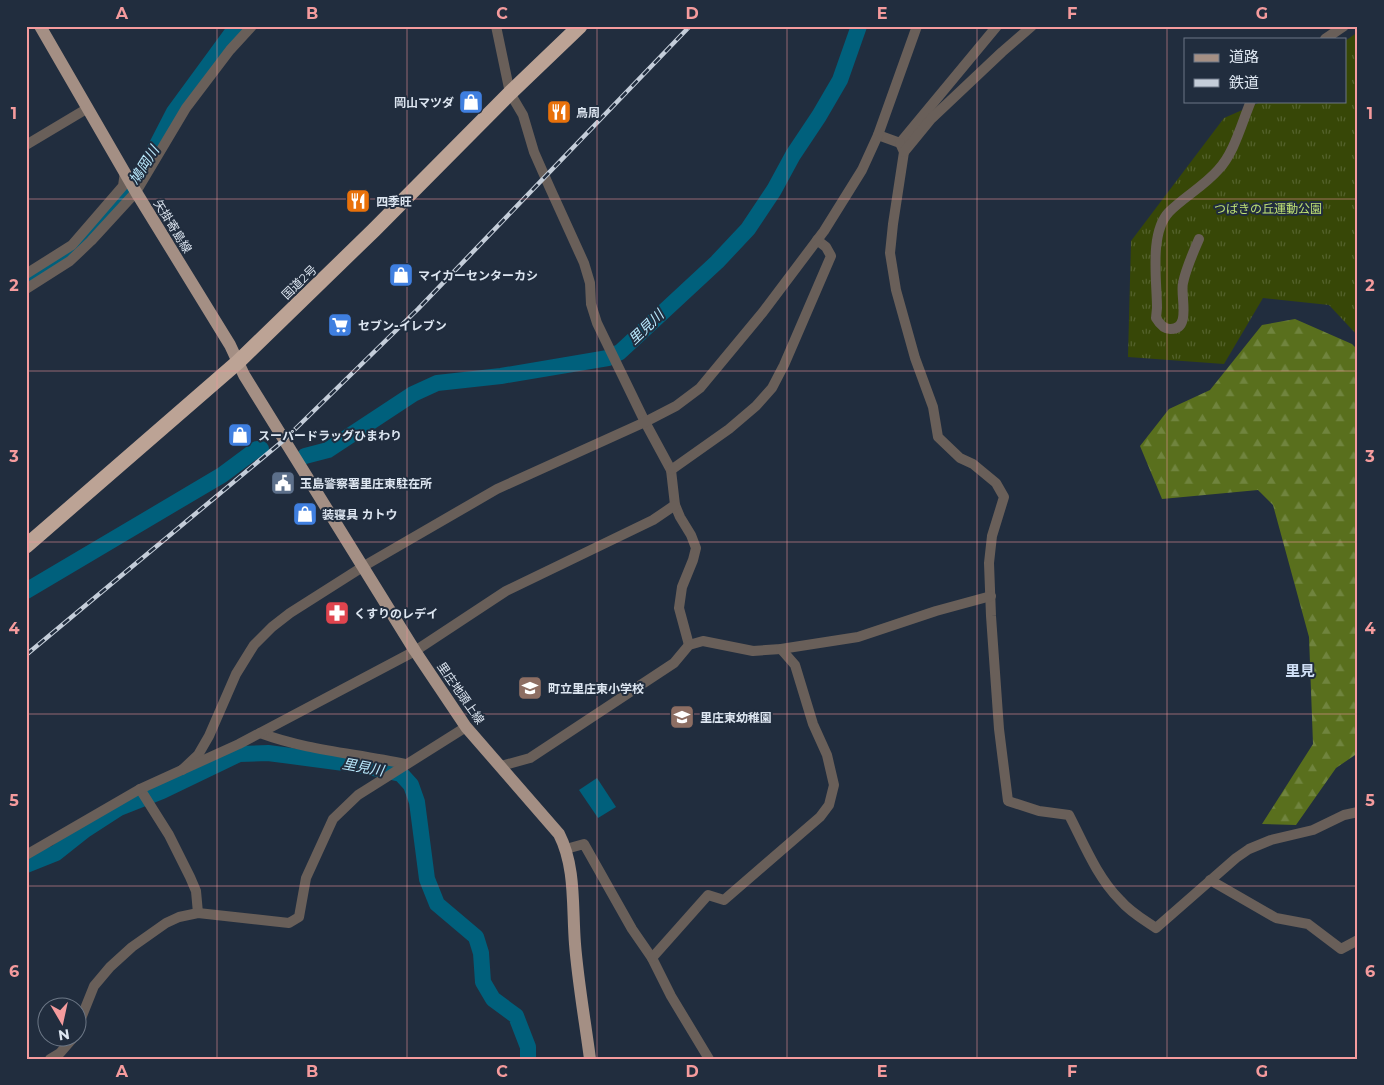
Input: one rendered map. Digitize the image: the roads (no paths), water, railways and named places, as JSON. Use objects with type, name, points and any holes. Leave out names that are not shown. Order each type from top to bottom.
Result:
[{"type":"highway","name":"国道2号","points":[[26,546],[238,362],[580,26]]},
{"type":"main road","name":"矢掛寄島線","points":[[40,26],[136,192],[230,345],[238,362]]},
{"type":"main road","name":"里庄地頭上線","points":[[238,362],[244,376],[364,566],[415,651],[466,727],[559,834],[570,864],[575,946],[590,1059]]},
{"type":"street","points":[[26,289],[70,261],[92,241],[136,192],[186,108],[230,50],[252,26]]},
{"type":"street","points":[[496,26],[510,93],[523,115],[542,169],[584,263],[590,283],[591,304],[597,323],[645,422],[671,470],[675,505],[696,548],[682,587],[679,608],[688,645]]},
{"type":"street","points":[[182,770],[198,755],[209,736],[236,674],[254,645],[290,613],[364,566],[497,488],[645,422],[676,406],[700,388],[763,312],[817,240],[862,170],[878,135],[917,26]]},
{"type":"street","points":[[997,26],[902,147],[890,253],[896,290],[915,358],[933,407],[938,437],[960,458],[973,464],[996,483],[1004,497],[990,547],[999,730],[1008,801],[1039,811],[1069,815],[1104,881],[1120,901],[1156,928],[1210,880],[1249,849],[1271,840],[1313,830],[1344,815],[1358,812]]},
{"type":"street","points":[[902,147],[1032,26]]},
{"type":"street","points":[[1326,38],[1344,26]]},
{"type":"street","points":[[1200,239],[1186,271],[1182,286],[1184,316],[1182,324],[1170,330],[1164,328],[1156,318],[1156,241],[1160,228],[1167,214],[1220,169],[1229,154],[1251,102]]},
{"type":"street","points":[[26,145],[88,108]]},
{"type":"street","points":[[878,135],[902,147]]},
{"type":"street","points":[[26,274],[72,245],[123,186],[127,175]]},
{"type":"street","points":[[671,470],[729,430],[756,406],[772,388],[784,365],[831,256],[826,247],[817,240]]},
{"type":"street","points":[[26,855],[140,789],[260,732],[415,651],[506,590],[653,520],[675,505]]},
{"type":"street","points":[[501,766],[530,758],[674,664],[688,645],[703,641],[753,651],[781,649],[858,637],[991,596]]},
{"type":"street","points":[[652,958],[708,896],[724,900],[820,817],[830,805],[834,785],[827,755],[813,724],[795,665],[781,649]]},
{"type":"street","points":[[88,1001],[94,986],[110,968],[146,936],[179,917],[198,914],[289,923],[299,917],[306,878],[333,819],[358,795],[466,727]]},
{"type":"street","points":[[260,732],[286,742],[312,748],[377,758],[404,765]]},
{"type":"street","points":[[140,789],[169,835],[190,877],[196,891],[198,914]]},
{"type":"street","points":[[566,849],[584,844],[632,929],[652,958],[671,996],[710,1059]]},
{"type":"street","points":[[1210,880],[1276,918],[1308,924],[1341,949],[1358,940]]},
{"type":"street","points":[[50,1059],[64,1048]]},
{"type":"water","points":[[597,778],[616,807],[598,818],[579,790]]},
{"type":"waterway","name":"鳩岡川","points":[[26,282],[73,251],[140,178],[174,112],[237,26]]},
{"type":"waterway","name":"里見川","points":[[305,456],[328,450],[413,394],[437,383],[501,376],[608,358],[620,352],[717,262],[748,229],[774,190],[793,155],[840,80],[859,26]]},
{"type":"waterway","name":"里見川","points":[[26,591],[222,475],[257,449],[261,449]]},
{"type":"waterway","name":"里見川","points":[[26,865],[56,853],[85,830],[119,808],[162,791],[239,754],[268,753],[359,765],[401,774],[411,785],[417,802],[427,879],[437,904],[476,937],[481,953],[483,982],[493,999],[516,1016],[528,1047],[528,1059]]},
{"type":"railway","points":[[26,655],[284,440],[418,309],[690,26]]},
{"type":"place","name":"岡山マツダ","points":[[471,102]]},
{"type":"place","name":"鳥周","points":[[559,112]]},
{"type":"place","name":"四季旺","points":[[358,201]]},
{"type":"place","name":"マイカーセンターカシ","points":[[401,275]]},
{"type":"place","name":"セブン-イレブン","points":[[340,325]]},
{"type":"place","name":"スーパードラッグひまわり","points":[[240,435]]},
{"type":"place","name":"玉島警察署里庄東駐在所","points":[[283,483]]},
{"type":"place","name":"装寝具 カトウ","points":[[305,514]]},
{"type":"place","name":"くすりのレデイ","points":[[337,613]]},
{"type":"place","name":"町立里庄東小学校","points":[[530,688]]},
{"type":"place","name":"里庄東幼稚園","points":[[682,717]]},
{"type":"district","name":"里見","points":[[1300,670]]},
{"type":"park label","name":"つばきの丘運動公園","points":[[1268,208]]}]
